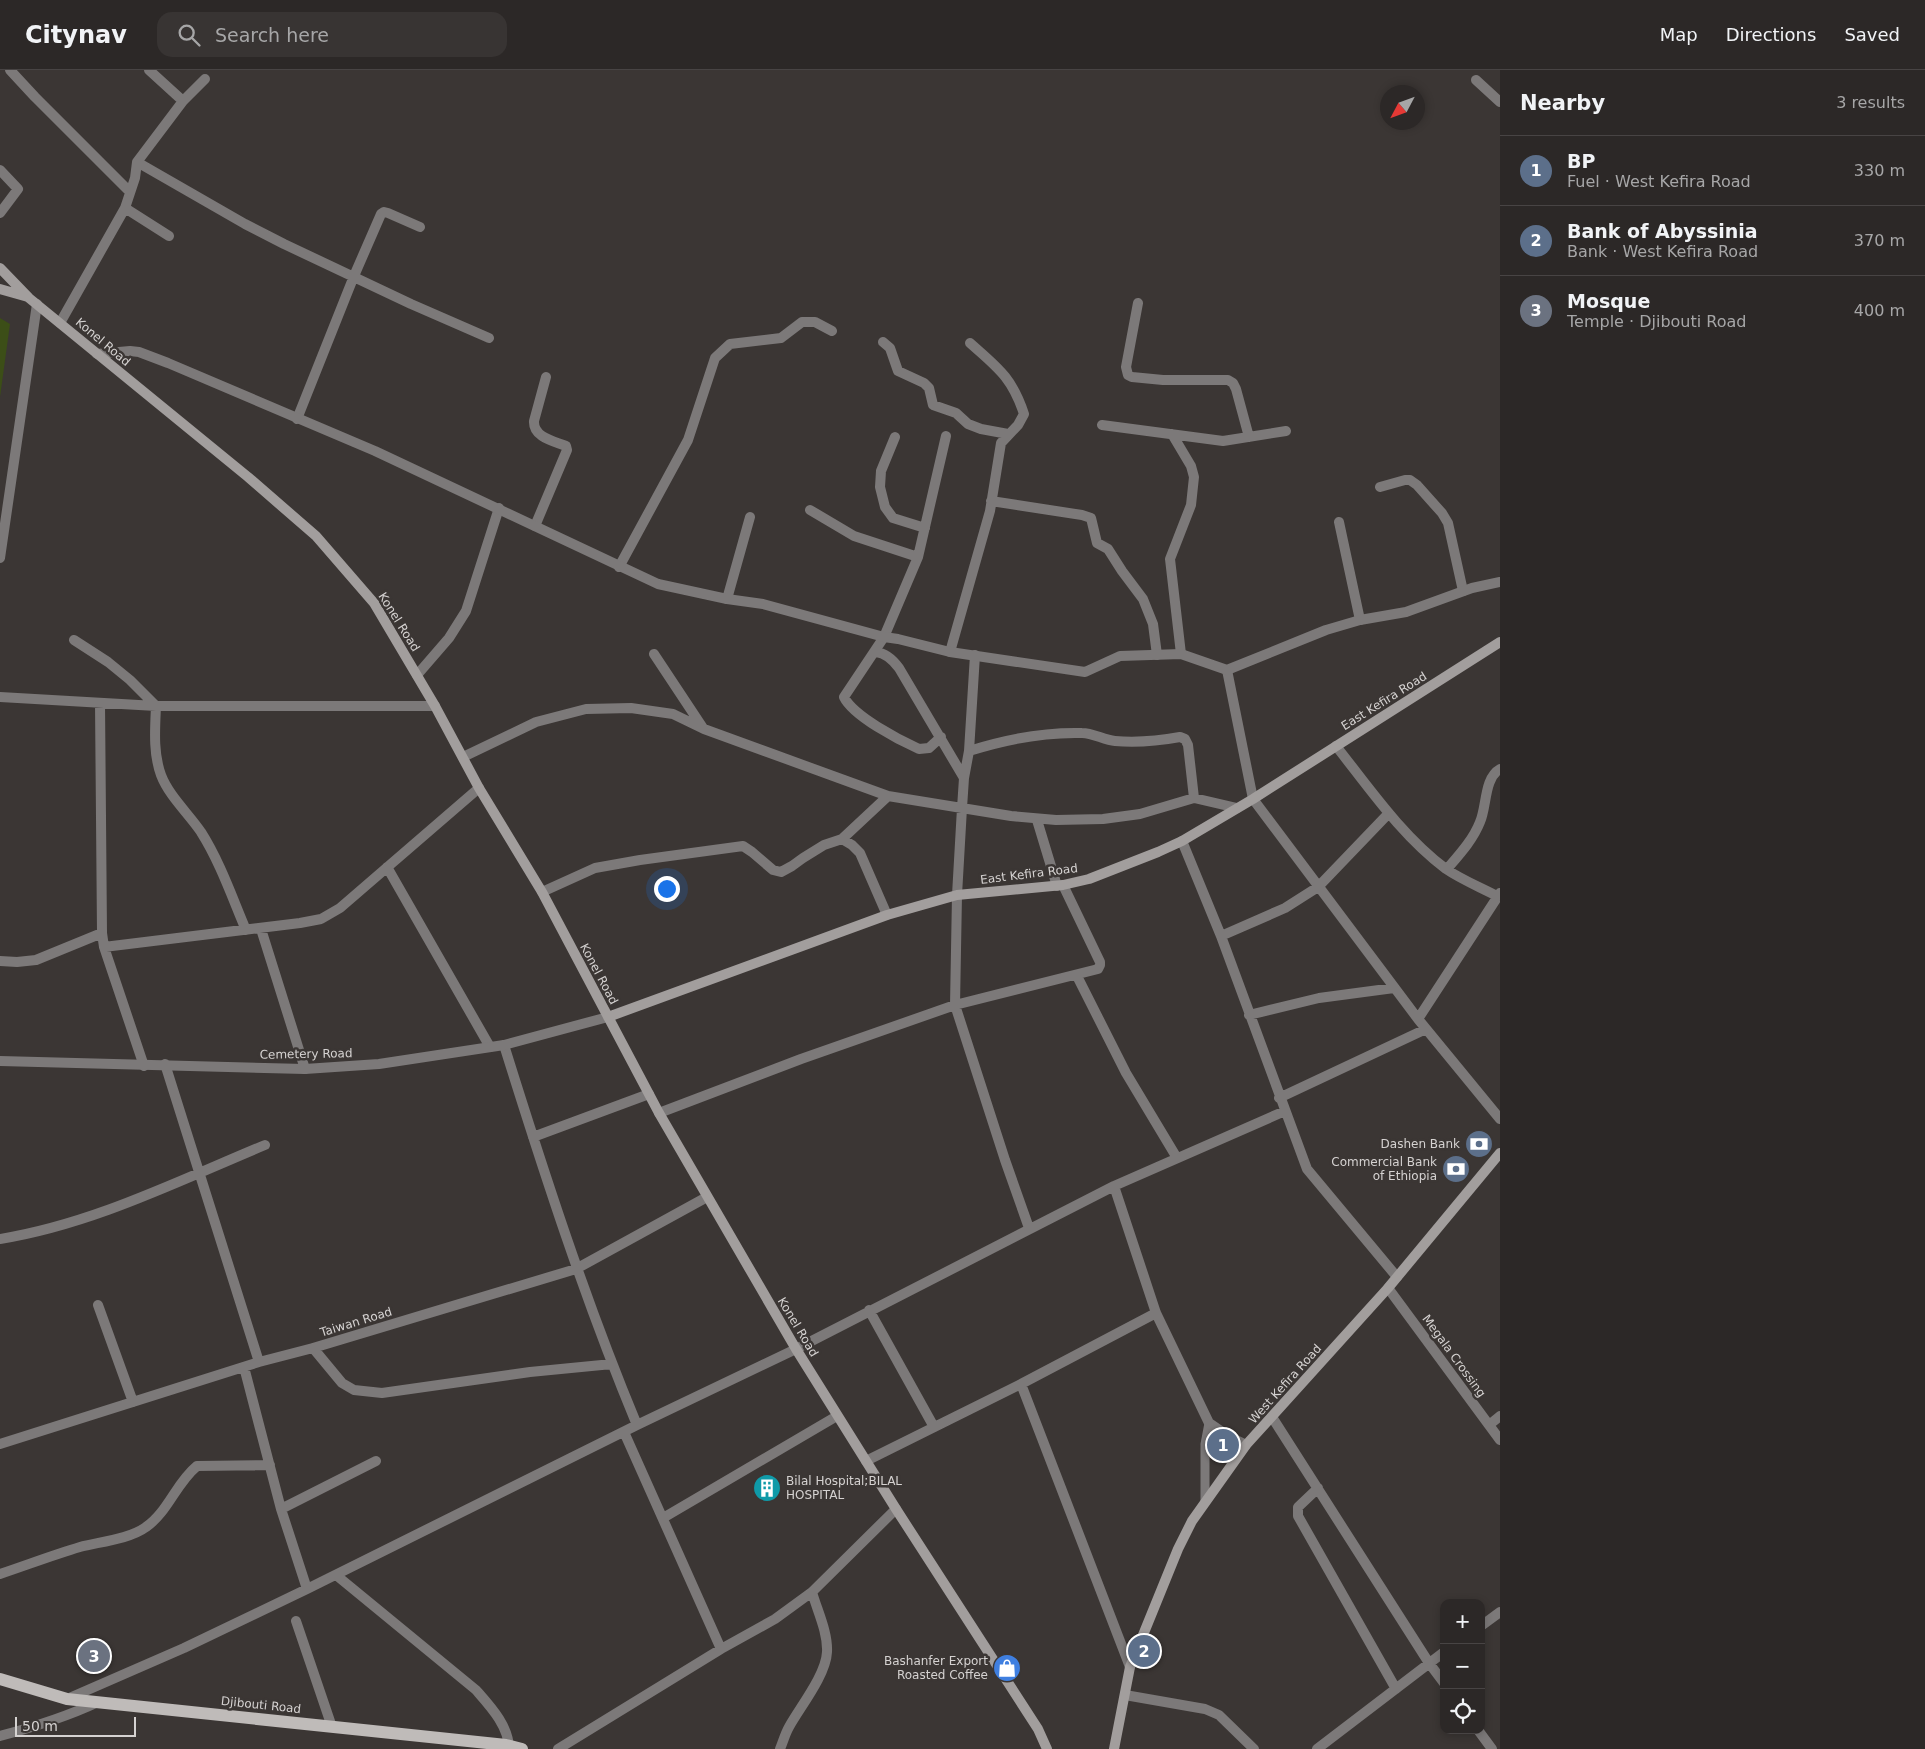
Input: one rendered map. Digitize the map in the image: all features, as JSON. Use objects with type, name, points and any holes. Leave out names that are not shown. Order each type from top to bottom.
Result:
[{"type":"main road","points":[[0,268],[33,301]]},
{"type":"main road","points":[[0,289],[33,301]]},
{"type":"main road","name":"Konel Road","points":[[33,301],[248,477],[316,536],[374,603],[435,706],[479,788],[542,892],[659,1113],[796,1349],[896,1509],[1038,1729],[1048,1749]]},
{"type":"main road","name":"East Kefira Road","points":[[608,1017],[887,915],[957,895],[1060,886],[1090,879],[1182,841],[1253,799],[1500,642]]},
{"type":"main road","name":"West Kefira Road","points":[[1114,1749],[1130,1667],[1178,1549],[1204,1501],[1246,1445],[1388,1288],[1500,1153]]},
{"type":"main road","name":"Djibouti Road","points":[[0,1679],[67,1699],[332,1726],[522,1749]]},
{"type":"street","points":[[10,70],[35,98],[130,192]]},
{"type":"street","points":[[149,70],[182,101]]},
{"type":"street","points":[[60,322],[125,208],[137,162],[182,101],[205,79]]},
{"type":"street","points":[[1476,80],[1500,102]]},
{"type":"street","points":[[137,162],[284,244],[411,304],[489,338]]},
{"type":"street","points":[[0,170],[18,189],[0,213]]},
{"type":"street","points":[[125,208],[169,236]]},
{"type":"street","points":[[297,419],[354,276],[384,212],[420,227]]},
{"type":"street","points":[[0,558],[33,301]]},
{"type":"street","points":[[1138,303],[1126,367],[1128,375],[1163,380],[1228,380],[1236,389],[1249,437]]},
{"type":"street","points":[[619,567],[688,440],[716,358],[723,348],[737,342],[781,338],[802,322],[809,321],[832,331]]},
{"type":"street","points":[[883,342],[890,348],[900,373],[924,382],[929,388],[932,405],[956,413],[968,424],[981,429],[1008,434]]},
{"type":"street","points":[[950,652],[990,511],[1001,443],[1022,419],[1024,414],[1006,376],[970,343]]},
{"type":"street","points":[[97,354],[139,352],[375,451],[658,584],[727,599],[764,604],[884,637],[950,652],[1085,672],[1120,656],[1181,654],[1227,670],[1326,630],[1360,620],[1406,612],[1472,588],[1500,582]]},
{"type":"street","points":[[535,526],[567,450],[566,446],[537,433],[534,428],[546,377]]},
{"type":"street","points":[[1102,425],[1223,440],[1286,431]]},
{"type":"street","points":[[1172,434],[1191,466],[1194,477],[1191,505],[1170,560],[1181,654]]},
{"type":"street","points":[[941,737],[929,748],[919,749],[864,718],[844,697],[845,693],[876,652],[884,637],[918,557],[946,436]]},
{"type":"street","points":[[895,437],[881,471],[880,487],[885,507],[894,518],[925,528]]},
{"type":"street","points":[[1380,487],[1410,480],[1442,512],[1448,523],[1463,592]]},
{"type":"street","points":[[991,501],[1091,518],[1097,543],[1108,549],[1143,599],[1153,624],[1157,656]]},
{"type":"street","points":[[417,675],[449,638],[466,611],[499,508]]},
{"type":"street","points":[[810,510],[854,536],[918,557]]},
{"type":"street","points":[[727,599],[750,517]]},
{"type":"street","points":[[1339,522],[1360,620]]},
{"type":"street","points":[[74,640],[108,662],[130,680],[156,706],[155,748],[161,775],[201,833],[216,860],[246,930]]},
{"type":"street","points":[[876,652],[892,659],[899,668],[964,778]]},
{"type":"street","points":[[654,654],[704,729]]},
{"type":"street","points":[[975,655],[969,751],[964,778],[957,895],[955,1005],[1029,1228]]},
{"type":"street","points":[[1227,670],[1253,799],[1394,988],[1500,1119]]},
{"type":"street","points":[[0,696],[100,704],[156,706],[435,706]]},
{"type":"street","points":[[100,704],[102,933],[104,947],[144,1066]]},
{"type":"street","points":[[463,756],[536,722],[586,709],[631,708],[673,714],[704,729],[888,796],[1038,820],[1103,819],[1140,814],[1194,798],[1237,808]]},
{"type":"street","points":[[969,751],[997,742],[1026,737],[1088,734],[1114,741],[1145,742],[1180,737],[1185,739],[1188,746],[1194,798]]},
{"type":"street","points":[[1336,746],[1389,813],[1424,852],[1447,869],[1499,894],[1418,1019]]},
{"type":"street","points":[[1447,869],[1470,841],[1480,822],[1492,776],[1500,769]]},
{"type":"street","points":[[104,947],[320,919],[340,908],[479,788]]},
{"type":"street","points":[[542,892],[595,868],[743,846],[773,870],[780,872],[824,845],[842,839],[888,796]]},
{"type":"street","points":[[1221,936],[1285,908],[1318,887],[1389,813]]},
{"type":"street","points":[[659,1113],[801,1059],[955,1005],[1094,972],[1100,965],[1060,886],[1038,820]]},
{"type":"street","points":[[842,839],[860,853],[887,915]]},
{"type":"street","points":[[1182,841],[1221,936],[1279,1098],[1307,1169],[1396,1277]]},
{"type":"street","points":[[387,867],[490,1047]]},
{"type":"street","points":[[261,928],[305,1068]]},
{"type":"street","points":[[0,961],[36,960],[102,933]]},
{"type":"street","points":[[1077,976],[1126,1073],[1177,1158]]},
{"type":"street","points":[[1248,1014],[1319,998],[1394,988]]},
{"type":"street","name":"Cemetery Road","points":[[0,1060],[144,1066],[165,1064],[305,1068],[379,1064],[504,1045],[608,1017]]},
{"type":"street","points":[[1279,1098],[1426,1029]]},
{"type":"street","points":[[504,1045],[576,1269],[637,1424]]},
{"type":"street","points":[[165,1064],[259,1362]]},
{"type":"street","points":[[533,1137],[649,1094]]},
{"type":"street","points":[[67,1699],[184,1648],[336,1575],[637,1424],[796,1349],[1114,1186],[1285,1111]]},
{"type":"street","points":[[0,1239],[24,1236],[80,1221],[144,1197],[265,1145]]},
{"type":"street","points":[[1114,1186],[1156,1313],[1209,1423],[1246,1445]]},
{"type":"street","name":"Taiwan Road","points":[[0,1444],[259,1362],[313,1348],[576,1269],[707,1197]]},
{"type":"street","name":"Megala Crossing","points":[[1388,1288],[1500,1440]]},
{"type":"street","points":[[98,1305],[133,1402]]},
{"type":"street","points":[[869,1310],[934,1427]]},
{"type":"street","points":[[866,1461],[1156,1313]]},
{"type":"street","points":[[313,1348],[342,1383],[354,1390],[382,1393],[530,1372],[612,1364]]},
{"type":"street","points":[[244,1367],[281,1509],[307,1589]]},
{"type":"street","points":[[1020,1384],[1130,1667]]},
{"type":"street","points":[[663,1518],[838,1416]]},
{"type":"street","points":[[1489,1425],[1500,1416]]},
{"type":"street","points":[[1272,1417],[1440,1678]]},
{"type":"street","points":[[624,1432],[721,1649]]},
{"type":"street","points":[[281,1509],[376,1461]]},
{"type":"street","points":[[0,1574],[78,1548],[129,1535],[146,1528],[162,1511],[189,1472],[197,1466],[270,1465]]},
{"type":"street","points":[[1318,1488],[1298,1507],[1298,1516],[1396,1688]]},
{"type":"street","points":[[558,1749],[721,1649],[775,1619],[812,1592],[896,1509]]},
{"type":"street","points":[[336,1575],[476,1690],[500,1721],[509,1747]]},
{"type":"street","points":[[780,1749],[788,1728],[825,1663],[827,1652],[826,1639],[812,1592]]},
{"type":"street","points":[[1485,1623],[1500,1612]]},
{"type":"street","points":[[296,1621],[332,1726]]},
{"type":"street","points":[[1317,1749],[1440,1655]]},
{"type":"street","points":[[1125,1694],[1205,1710],[1219,1715],[1254,1749]]},
{"type":"street","points":[[0,1736],[59,1719],[98,1701]]},
{"type":"street","points":[[1481,1734],[1492,1749]]},
{"type":"lane","points":[[1204,1501],[1205,1444],[1209,1423]]},
{"type":"green space","points":[[0,318],[10,324],[0,397]]},
{"type":"place","name":"Dashen Bank","points":[[1479,1144]]},
{"type":"place","name":"Commercial Bank of Ethiopia","points":[[1456,1169]]},
{"type":"place","name":"BP","points":[[1223,1445]]},
{"type":"place","name":"Bilal Hospital;BILAL HOSPITAL","points":[[767,1488]]},
{"type":"place","name":"Bank of Abyssinia","points":[[1144,1651]]},
{"type":"place","name":"Mosque","points":[[94,1656]]},
{"type":"place","name":"Bashanfer Export Roasted Coffee","points":[[1007,1668]]}]
